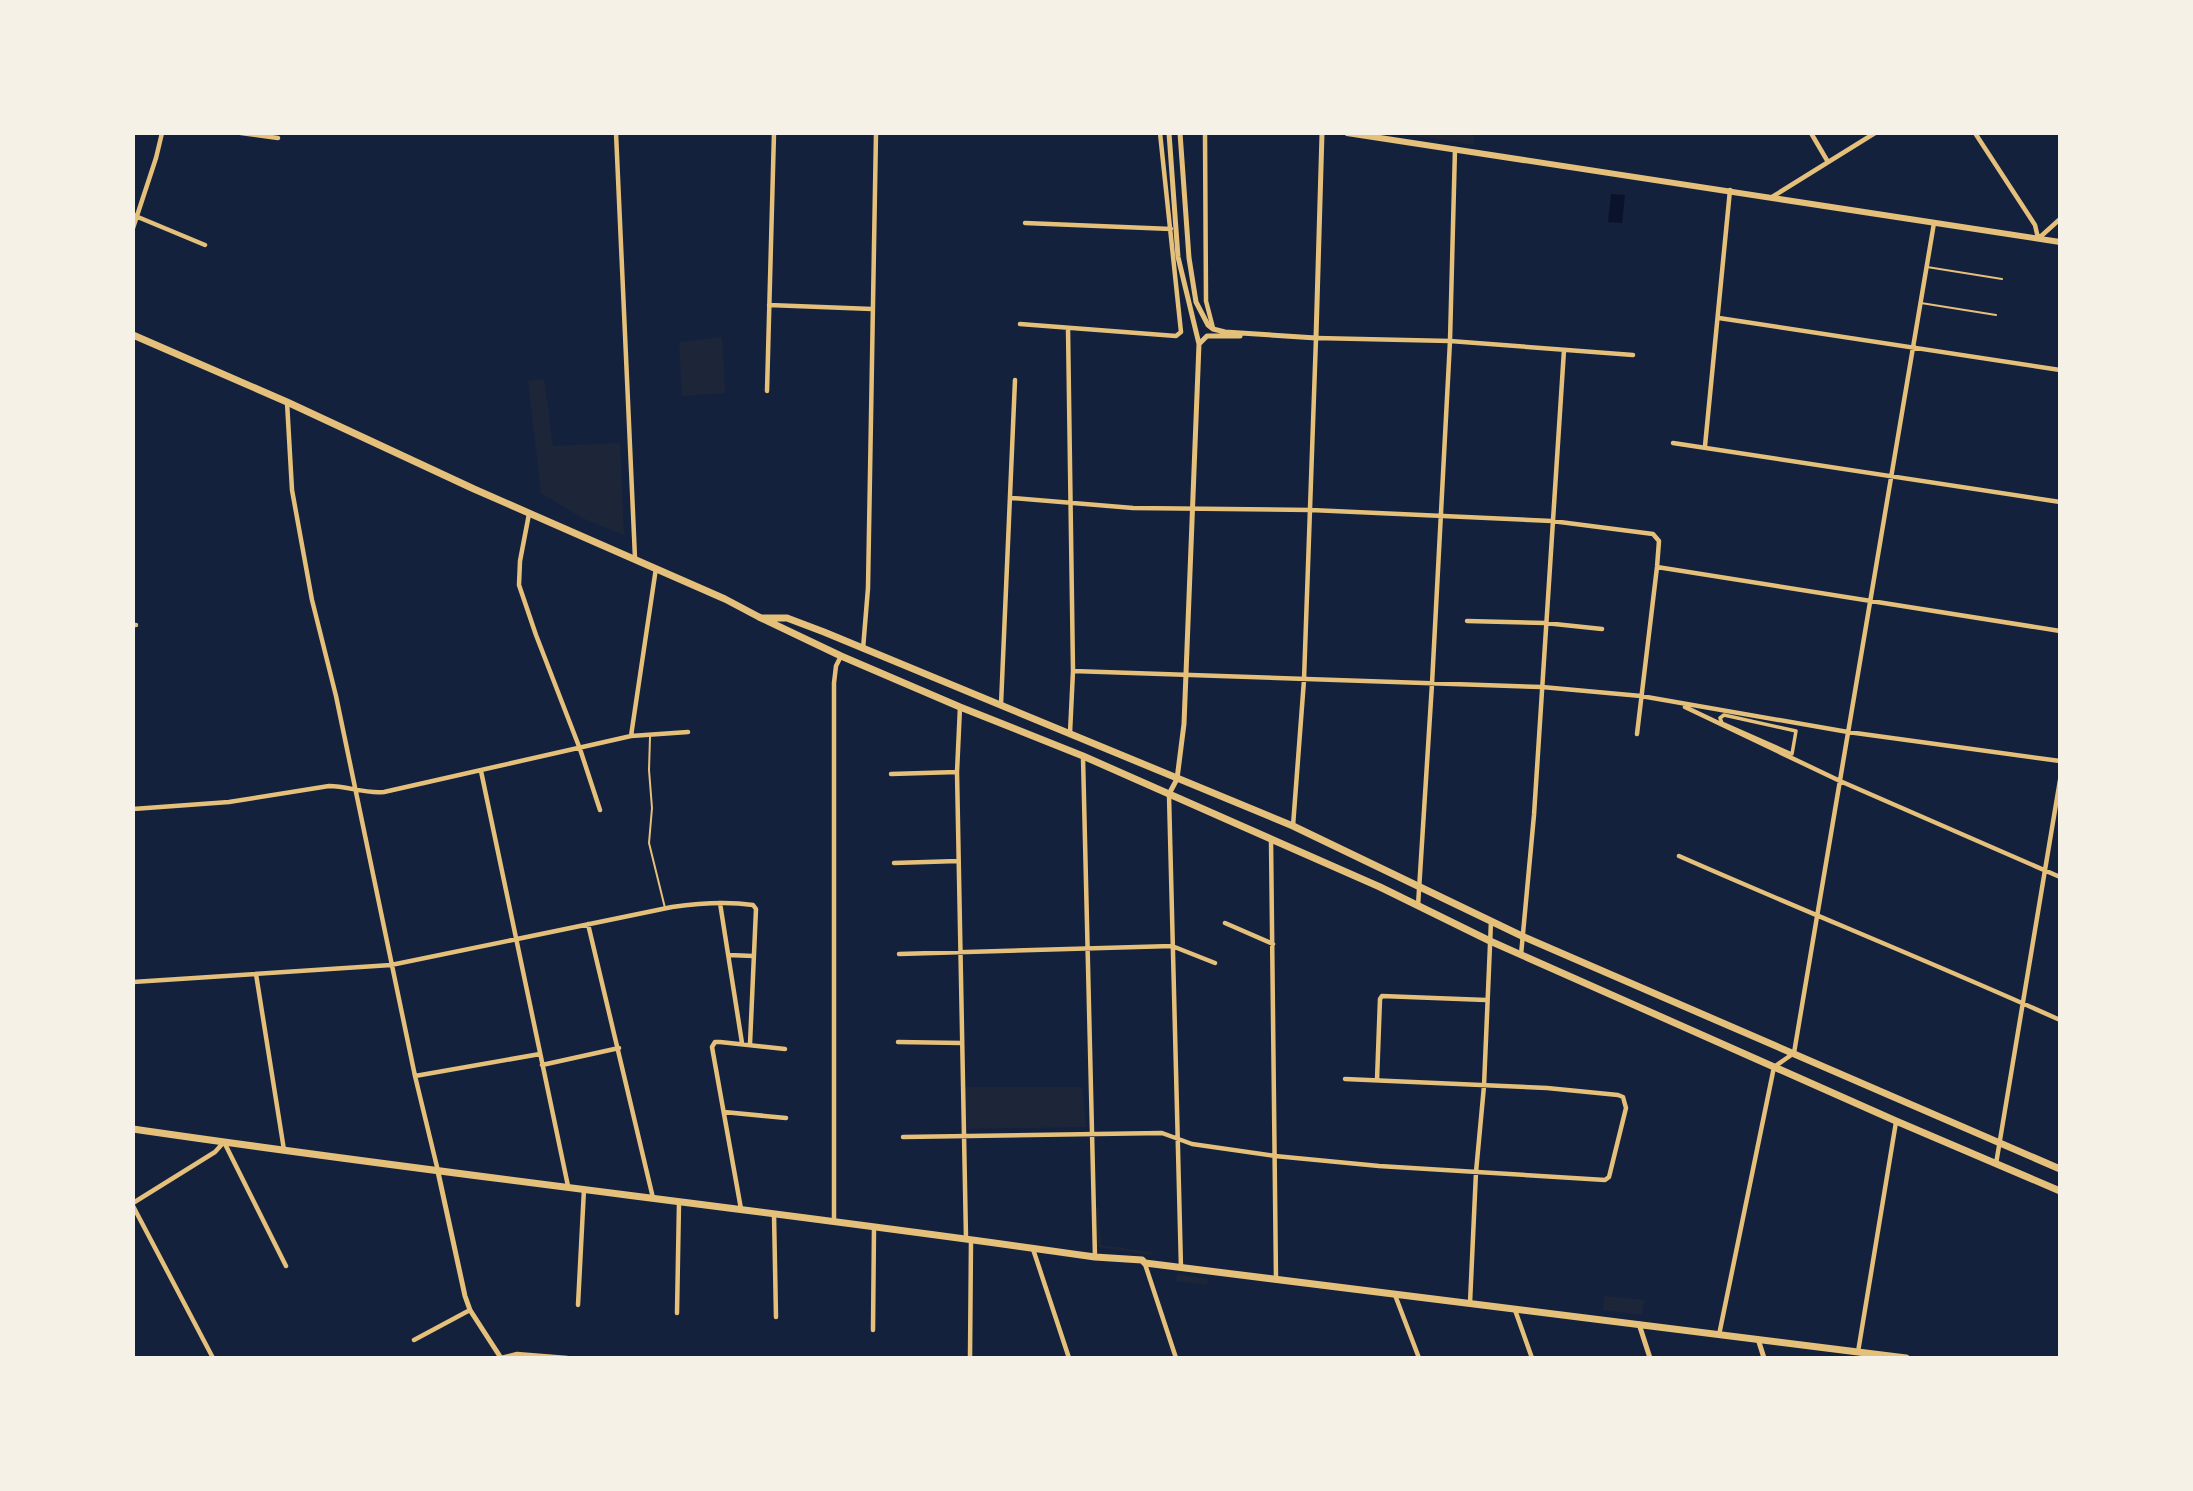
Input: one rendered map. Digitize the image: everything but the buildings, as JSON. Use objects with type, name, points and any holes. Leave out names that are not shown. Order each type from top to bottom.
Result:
[{"type":"main road","points":[[1347,133],[2060,242]]},
{"type":"main road","points":[[133,335],[635,558],[841,656],[1272,839],[1521,955],[2060,1191]]},
{"type":"main road","points":[[759,618],[787,618],[1293,826],[1524,937],[2060,1169]]},
{"type":"main road","points":[[1596,988],[1602,971]]},
{"type":"main road","points":[[133,1129],[438,1172],[584,1188],[679,1203],[1095,1257],[1142,1260],[1145,1263],[1181,1268],[1906,1358]]},
{"type":"street","points":[[133,228],[162,133]]},
{"type":"street","points":[[240,133],[278,138]]},
{"type":"street","points":[[616,133],[635,558]]},
{"type":"street","points":[[768,391],[774,133]]},
{"type":"street","points":[[863,649],[868,588],[876,133]]},
{"type":"street","points":[[1020,324],[1176,335],[1181,332],[1160,133]]},
{"type":"street","points":[[1169,133],[1178,257],[1199,344],[1184,724],[1177,779],[1169,794],[1181,1268]]},
{"type":"street","points":[[1180,133],[1189,258],[1196,302],[1202,317],[1213,329],[1250,335],[1450,341],[1633,355]]},
{"type":"street","points":[[1205,133],[1206,301],[1213,329]]},
{"type":"street","points":[[1293,826],[1304,680],[1322,133]]},
{"type":"street","points":[[1811,133],[1828,162]]},
{"type":"street","points":[[1772,197],[1875,133]]},
{"type":"street","points":[[1975,133],[2035,225],[2038,238],[2060,219]]},
{"type":"street","points":[[1418,906],[1450,341],[1455,148]]},
{"type":"street","points":[[1705,446],[1730,190]]},
{"type":"street","points":[[135,216],[205,245]]},
{"type":"street","points":[[1025,223],[1171,229]]},
{"type":"street","points":[[1719,1335],[1774,1067],[1794,1053],[1934,223]]},
{"type":"street","points":[[769,305],[872,309]]},
{"type":"street","points":[[1719,318],[2060,370]]},
{"type":"street","points":[[1068,328],[1073,671],[1070,733]]},
{"type":"street","points":[[1199,344],[1207,336],[1231,338],[1250,335]]},
{"type":"street","points":[[1521,955],[1564,350]]},
{"type":"street","points":[[1002,705],[1012,498],[1014,380]]},
{"type":"street","points":[[287,402],[292,490],[312,600],[336,696],[415,1076],[465,1296],[470,1310],[501,1358],[516,1354],[567,1358]]},
{"type":"street","points":[[1673,443],[2060,502]]},
{"type":"street","points":[[1012,498],[1133,508],[1311,510],[1552,521],[1653,534],[1659,541],[1657,567],[1637,734]]},
{"type":"street","points":[[530,513],[520,561],[519,585],[600,810]]},
{"type":"street","points":[[1657,567],[2060,631]]},
{"type":"street","points":[[631,736],[656,568]]},
{"type":"street","points":[[1467,621],[1545,623],[1602,629]]},
{"type":"street","points":[[834,1222],[834,683],[836,666],[841,656]]},
{"type":"street","points":[[1073,671],[1542,687],[1641,696],[1848,732],[2060,761]]},
{"type":"street","points":[[1678,703],[1840,780],[2060,877]]},
{"type":"street","points":[[960,707],[957,772],[962,1136],[968,1240],[970,1358]]},
{"type":"street","points":[[1724,715],[1796,732],[1792,754],[1723,723],[1720,718],[1724,715]]},
{"type":"street","points":[[133,809],[229,802],[329,786],[343,786],[355,792],[384,792],[631,736],[688,732]]},
{"type":"street","points":[[1083,757],[1095,1257]]},
{"type":"street","points":[[481,771],[568,1186]]},
{"type":"street","points":[[891,774],[957,772]]},
{"type":"street","points":[[1996,1164],[2060,780]]},
{"type":"street","points":[[1272,839],[1276,1280]]},
{"type":"street","points":[[1679,856],[1817,917],[1952,971],[2060,1020]]},
{"type":"street","points":[[894,863],[958,860]]},
{"type":"street","points":[[133,982],[391,964],[665,909],[713,902],[737,902],[755,906],[750,1044]]},
{"type":"street","points":[[720,903],[742,1043]]},
{"type":"street","points":[[1470,1304],[1491,921]]},
{"type":"street","points":[[1225,923],[1273,944]]},
{"type":"street","points":[[588,924],[653,1198]]},
{"type":"street","points":[[899,954],[1172,946],[1215,963]]},
{"type":"street","points":[[729,955],[753,956]]},
{"type":"street","points":[[256,974],[284,1150]]},
{"type":"street","points":[[1377,1080],[1382,996],[1486,1000]]},
{"type":"street","points":[[741,1210],[712,1047],[715,1042],[720,1042],[785,1049]]},
{"type":"street","points":[[898,1042],[961,1043]]},
{"type":"street","points":[[542,1065],[619,1048]]},
{"type":"street","points":[[415,1076],[540,1054]]},
{"type":"street","points":[[903,1137],[1162,1133],[1192,1144],[1275,1156],[1476,1172],[1608,1178],[1626,1108],[1622,1096],[1548,1088],[1345,1079]]},
{"type":"street","points":[[724,1112],[786,1118]]},
{"type":"street","points":[[1858,1352],[1896,1121]]},
{"type":"street","points":[[213,1358],[133,1205],[215,1152],[224,1142],[286,1266]]},
{"type":"street","points":[[578,1305],[584,1188]]},
{"type":"street","points":[[677,1313],[679,1203]]},
{"type":"street","points":[[774,1214],[776,1317]]},
{"type":"street","points":[[873,1330],[874,1227]]},
{"type":"street","points":[[1032,1248],[1069,1358]]},
{"type":"street","points":[[1145,1263],[1176,1358]]},
{"type":"street","points":[[1395,1295],[1419,1358]]},
{"type":"street","points":[[1514,1309],[1532,1358]]},
{"type":"street","points":[[414,1340],[470,1310]]},
{"type":"street","points":[[1639,1324],[1650,1358]]},
{"type":"street","points":[[1758,1339],[1764,1358]]},
{"type":"lane","points":[[1926,267],[2002,279]]},
{"type":"lane","points":[[1921,303],[1996,315]]},
{"type":"lane","points":[[650,733],[652,807],[649,843],[665,909]]},
{"type":"shaded area","points":[[1396,133],[1474,133],[1474,145]]},
{"type":"shaded area","points":[[1611,194],[1625,195],[1622,223],[1608,222]]},
{"type":"shaded area","points":[[722,337],[725,393],[682,396],[679,342]]},
{"type":"shaded area","points":[[544,379],[553,446],[620,443],[624,535],[582,518],[541,493],[528,381]]},
{"type":"shaded area","points":[[964,1087],[1082,1087],[1086,1127],[965,1129]]},
{"type":"shaded area","points":[[1096,1208],[1099,1208],[1101,1245],[1152,1252],[1151,1255],[1097,1247]]},
{"type":"shaded area","points":[[1177,1274],[1208,1279],[1207,1285],[1176,1281]]},
{"type":"shaded area","points":[[1604,1296],[1644,1300],[1642,1315],[1603,1310]]}]
